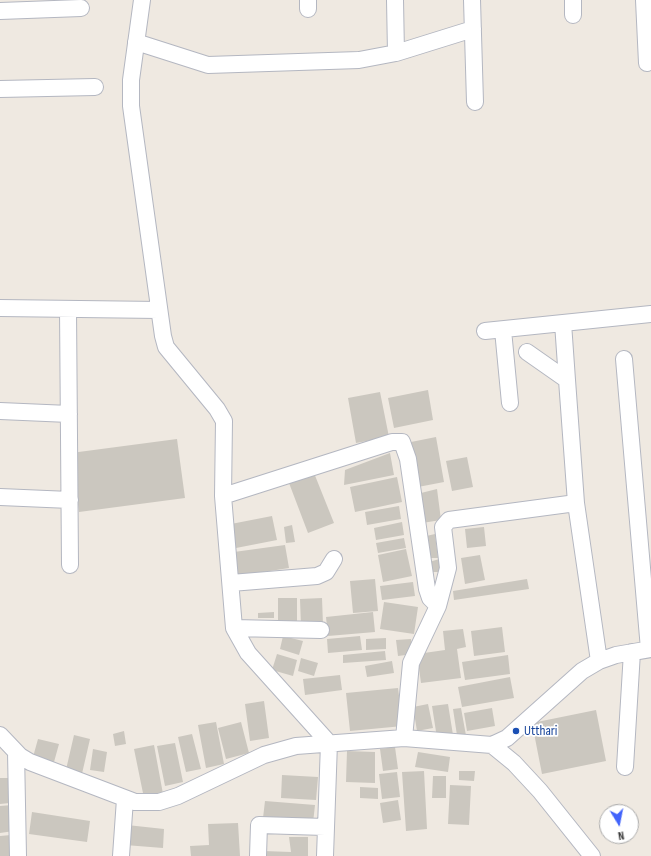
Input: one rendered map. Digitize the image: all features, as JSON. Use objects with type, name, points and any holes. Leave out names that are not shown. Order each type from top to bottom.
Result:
[{"type":"street","points":[[142,0],[131,80],[131,106],[159,310],[166,347],[217,409],[224,421],[223,496],[234,628],[248,653],[329,743],[325,856]]},
{"type":"street","points":[[395,0],[396,53]]},
{"type":"street","points":[[472,0],[475,102]]},
{"type":"street","points":[[644,0],[647,63]]},
{"type":"street","points":[[0,11],[81,8]]},
{"type":"street","points":[[136,42],[208,65],[359,60],[396,53],[473,29]]},
{"type":"street","points":[[0,89],[95,87]]},
{"type":"street","points":[[0,308],[159,310]]},
{"type":"street","points":[[68,309],[70,565]]},
{"type":"street","points":[[485,332],[651,314]]},
{"type":"street","points":[[563,323],[576,503],[599,661]]},
{"type":"street","points":[[503,330],[510,403]]},
{"type":"street","points":[[527,352],[567,380]]},
{"type":"street","points":[[0,735],[16,752],[30,762],[125,799],[134,802],[148,803],[167,801],[264,755],[296,746],[404,738],[492,745],[507,738],[582,672],[599,661],[632,652],[650,649],[624,359]]},
{"type":"street","points":[[0,411],[69,414]]},
{"type":"street","points":[[223,496],[392,442],[402,442],[408,459],[427,589],[430,598],[438,606]]},
{"type":"street","points":[[0,497],[70,500]]},
{"type":"street","points":[[404,738],[410,663],[438,606],[448,568],[443,527],[449,520],[576,503]]},
{"type":"street","points":[[231,583],[317,576],[326,572],[334,559]]},
{"type":"street","points":[[234,628],[321,630]]},
{"type":"street","points":[[625,767],[632,652]]},
{"type":"street","points":[[492,745],[514,763],[540,792],[592,856]]},
{"type":"street","points":[[16,752],[18,856]]},
{"type":"street","points":[[121,856],[125,799]]},
{"type":"street","points":[[258,856],[259,825],[325,827]]},
{"type":"building","points":[[428,390],[433,420],[394,428],[388,398]]},
{"type":"building","points":[[380,392],[389,437],[356,443],[348,398]]},
{"type":"building","points":[[436,437],[444,482],[418,487],[411,442]]},
{"type":"building","points":[[177,439],[185,498],[79,512],[71,453]]},
{"type":"building","points":[[390,453],[394,475],[344,485],[345,470]]},
{"type":"building","points":[[467,457],[473,487],[452,491],[446,461]]},
{"type":"building","points":[[314,473],[334,523],[308,533],[289,483]]},
{"type":"building","points":[[397,477],[402,502],[355,512],[350,487]]},
{"type":"building","points":[[437,489],[441,520],[422,523],[417,494]]},
{"type":"building","points":[[399,506],[401,519],[367,525],[365,512]]},
{"type":"building","points":[[272,516],[277,540],[236,548],[231,524]]},
{"type":"building","points":[[402,522],[404,535],[376,540],[374,528]]},
{"type":"building","points":[[292,525],[295,542],[286,543],[284,527]]},
{"type":"building","points":[[484,527],[486,546],[467,548],[465,529]]},
{"type":"building","points":[[435,534],[438,558],[425,558],[422,537]]},
{"type":"building","points":[[404,538],[406,548],[378,553],[376,543]]},
{"type":"building","points":[[285,545],[289,568],[238,576],[234,552]]},
{"type":"building","points":[[406,549],[412,576],[383,582],[378,555]]},
{"type":"building","points":[[480,555],[485,580],[465,584],[461,558]]},
{"type":"building","points":[[443,558],[443,572],[431,572],[429,562]]},
{"type":"building","points":[[375,579],[378,611],[353,613],[350,581]]},
{"type":"building","points":[[527,579],[529,589],[454,600],[453,591]]},
{"type":"building","points":[[413,582],[415,596],[382,600],[380,586]]},
{"type":"building","points":[[278,598],[297,598],[297,621],[278,621]]},
{"type":"building","points":[[322,598],[323,625],[301,626],[300,599]]},
{"type":"building","points":[[384,602],[418,607],[414,634],[380,629]]},
{"type":"building","points":[[274,612],[274,618],[258,618],[258,613]]},
{"type":"building","points":[[373,612],[375,632],[328,636],[326,617]]},
{"type":"building","points":[[502,627],[505,652],[474,656],[471,631]]},
{"type":"building","points":[[463,629],[466,647],[457,649],[461,678],[421,683],[417,654],[445,650],[443,631]]},
{"type":"building","points":[[283,636],[303,641],[299,655],[280,649]]},
{"type":"building","points":[[360,636],[362,650],[328,653],[327,639]]},
{"type":"building","points":[[386,638],[386,649],[366,650],[366,639]]},
{"type":"building","points":[[411,639],[413,654],[398,656],[396,640]]},
{"type":"building","points":[[385,651],[386,660],[343,663],[343,655]]},
{"type":"building","points":[[277,654],[297,660],[293,676],[272,670]]},
{"type":"building","points":[[508,655],[510,674],[465,680],[462,662]]},
{"type":"building","points":[[301,658],[318,663],[314,676],[298,671]]},
{"type":"building","points":[[392,661],[394,673],[367,677],[365,666]]},
{"type":"building","points":[[340,675],[342,690],[305,695],[303,679]]},
{"type":"building","points":[[510,677],[514,698],[462,707],[458,687]]},
{"type":"building","points":[[398,688],[403,726],[350,731],[346,693]]},
{"type":"building","points":[[264,701],[269,738],[250,741],[245,704]]},
{"type":"building","points":[[428,704],[433,728],[417,731],[413,707]]},
{"type":"building","points":[[448,704],[453,735],[437,738],[432,706]]},
{"type":"building","points":[[461,708],[467,741],[458,742],[453,709]]},
{"type":"building","points":[[492,708],[495,726],[467,731],[464,713]]},
{"type":"building","points":[[596,710],[606,761],[542,774],[532,723]]},
{"type":"building","points":[[216,722],[224,764],[206,768],[198,725]]},
{"type":"building","points":[[241,722],[249,753],[226,759],[218,728]]},
{"type":"building","points":[[124,731],[126,744],[115,746],[113,734]]},
{"type":"building","points":[[192,734],[201,769],[186,772],[178,737]]},
{"type":"building","points":[[74,735],[90,739],[81,778],[65,774]]},
{"type":"building","points":[[38,739],[59,744],[54,762],[33,757]]},
{"type":"building","points":[[175,743],[183,782],[165,786],[157,746]]},
{"type":"building","points":[[154,745],[163,794],[144,798],[134,749]]},
{"type":"building","points":[[395,747],[398,769],[383,771],[380,749]]},
{"type":"building","points":[[93,749],[107,752],[104,772],[90,770]]},
{"type":"building","points":[[347,751],[375,752],[375,783],[346,782]]},
{"type":"building","points":[[418,752],[450,757],[448,772],[415,767]]},
{"type":"building","points":[[424,771],[427,829],[406,831],[402,772]]},
{"type":"building","points":[[459,771],[475,771],[474,781],[459,780]]},
{"type":"building","points":[[397,772],[400,797],[382,799],[379,774]]},
{"type":"building","points":[[282,775],[318,777],[316,800],[281,798]]},
{"type":"building","points":[[433,776],[446,776],[446,798],[432,798]]},
{"type":"building","points":[[0,778],[8,778],[10,803],[0,804]]},
{"type":"building","points":[[450,785],[471,786],[469,825],[448,824]]},
{"type":"building","points":[[360,787],[378,788],[378,799],[360,798]]},
{"type":"building","points":[[398,800],[401,820],[383,823],[380,803]]},
{"type":"building","points":[[265,801],[315,805],[313,823],[263,818]]},
{"type":"building","points":[[12,805],[14,831],[0,833],[0,806]]},
{"type":"building","points":[[32,812],[90,821],[87,842],[29,834]]},
{"type":"building","points":[[238,823],[240,856],[191,856],[190,846],[209,845],[208,824]]},
{"type":"building","points":[[127,825],[164,829],[163,848],[125,845]]},
{"type":"building","points":[[11,835],[13,856],[0,856],[0,836]]},
{"type":"building","points":[[289,837],[308,837],[308,856],[263,856],[263,851],[291,852]]},
{"type":"place","name":"Utthari","points":[[516,731]]}]
